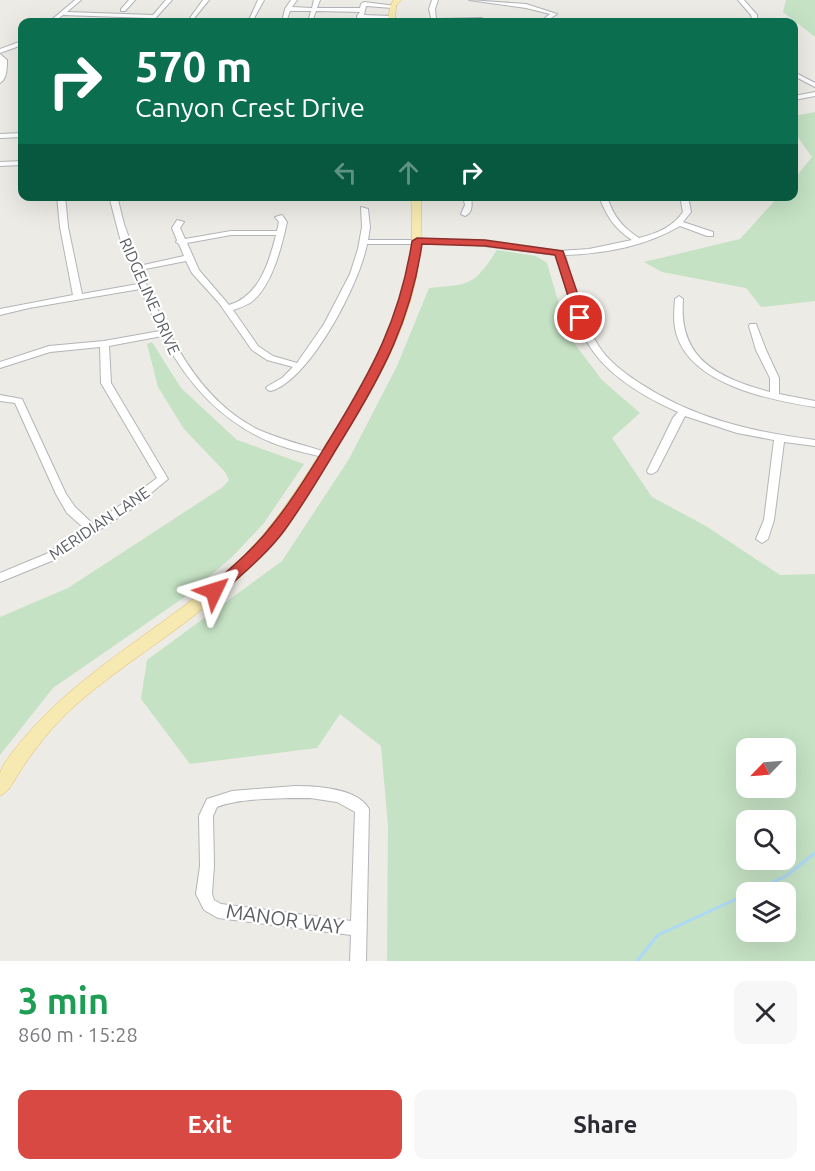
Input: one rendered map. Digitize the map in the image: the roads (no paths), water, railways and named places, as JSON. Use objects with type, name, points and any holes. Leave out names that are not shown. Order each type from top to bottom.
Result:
[{"type":"main road","points":[[391,18],[394,2]]},
{"type":"main road","points":[[0,788],[32,740],[76,693],[214,591],[261,547],[293,508],[386,353],[410,288],[417,241],[416,201]]},
{"type":"street","points":[[56,18],[78,0]]},
{"type":"street","points":[[120,18],[132,0]]},
{"type":"street","points":[[154,18],[169,0]]},
{"type":"street","points":[[192,18],[206,0]]},
{"type":"street","points":[[252,18],[261,0]]},
{"type":"street","points":[[286,18],[294,0]]},
{"type":"street","points":[[311,18],[317,0]]},
{"type":"street","points":[[433,18],[432,9],[435,0]]},
{"type":"street","points":[[472,0],[526,6],[554,14],[548,18]]},
{"type":"street","points":[[741,0],[754,18]]},
{"type":"street","points":[[361,14],[394,2]]},
{"type":"street","points":[[288,9],[314,9],[381,18]]},
{"type":"street","points":[[63,13],[123,13],[144,18]]},
{"type":"street","points":[[0,51],[18,44]]},
{"type":"street","points":[[0,56],[4,60],[4,71],[0,81]]},
{"type":"street","points":[[798,76],[815,85]]},
{"type":"street","points":[[798,97],[815,94]]},
{"type":"street","points":[[0,136],[18,135]]},
{"type":"street","points":[[0,164],[18,163]]},
{"type":"street","points":[[62,201],[78,297]]},
{"type":"street","name":"RIDGELINE DRIVE","points":[[114,201],[121,232],[134,267],[164,333],[182,366],[194,381],[226,411],[248,427],[276,441],[326,454]]},
{"type":"street","points":[[465,214],[468,201]]},
{"type":"street","points":[[604,201],[609,216],[619,228],[638,241]]},
{"type":"street","points":[[364,240],[485,243],[560,253],[602,250],[662,233],[679,223],[686,216],[685,201]]},
{"type":"street","points":[[271,388],[286,380],[326,330],[354,273],[364,240],[367,218],[364,209]]},
{"type":"street","points":[[227,309],[252,298],[275,253],[283,222],[279,217]]},
{"type":"street","points":[[180,222],[176,228],[180,242],[195,271],[227,309],[255,348],[270,358],[298,366]]},
{"type":"street","points":[[679,223],[710,234]]},
{"type":"street","points":[[180,242],[231,234],[281,232]]},
{"type":"street","points":[[560,253],[580,318],[592,343],[605,360],[643,391],[683,412],[740,432],[815,443]]},
{"type":"street","points":[[134,267],[187,256]]},
{"type":"street","points":[[0,312],[143,286]]},
{"type":"street","points":[[680,300],[677,316],[681,336],[687,351],[703,365],[722,378],[774,396],[815,404]]},
{"type":"street","points":[[753,326],[761,350],[775,376],[777,389],[774,396]]},
{"type":"street","points":[[0,365],[49,349],[104,344],[164,333]]},
{"type":"street","name":"MERIDIAN LANE","points":[[0,578],[50,557],[93,530],[163,479],[106,384],[104,344]]},
{"type":"street","points":[[0,398],[19,401],[61,494],[71,510],[93,530]]},
{"type":"street","points":[[652,471],[683,412]]},
{"type":"street","points":[[762,539],[769,520],[779,439]]},
{"type":"street","name":"MANOR WAY","points":[[301,792],[345,799],[362,809],[359,929],[218,911],[209,905],[204,894],[207,866],[206,816],[212,803],[227,797],[301,792]]},
{"type":"street","points":[[358,961],[359,929]]},
{"type":"waterway","points":[[773,882],[786,876],[815,853]]},
{"type":"waterway","points":[[637,961],[658,935],[736,899]]}]
